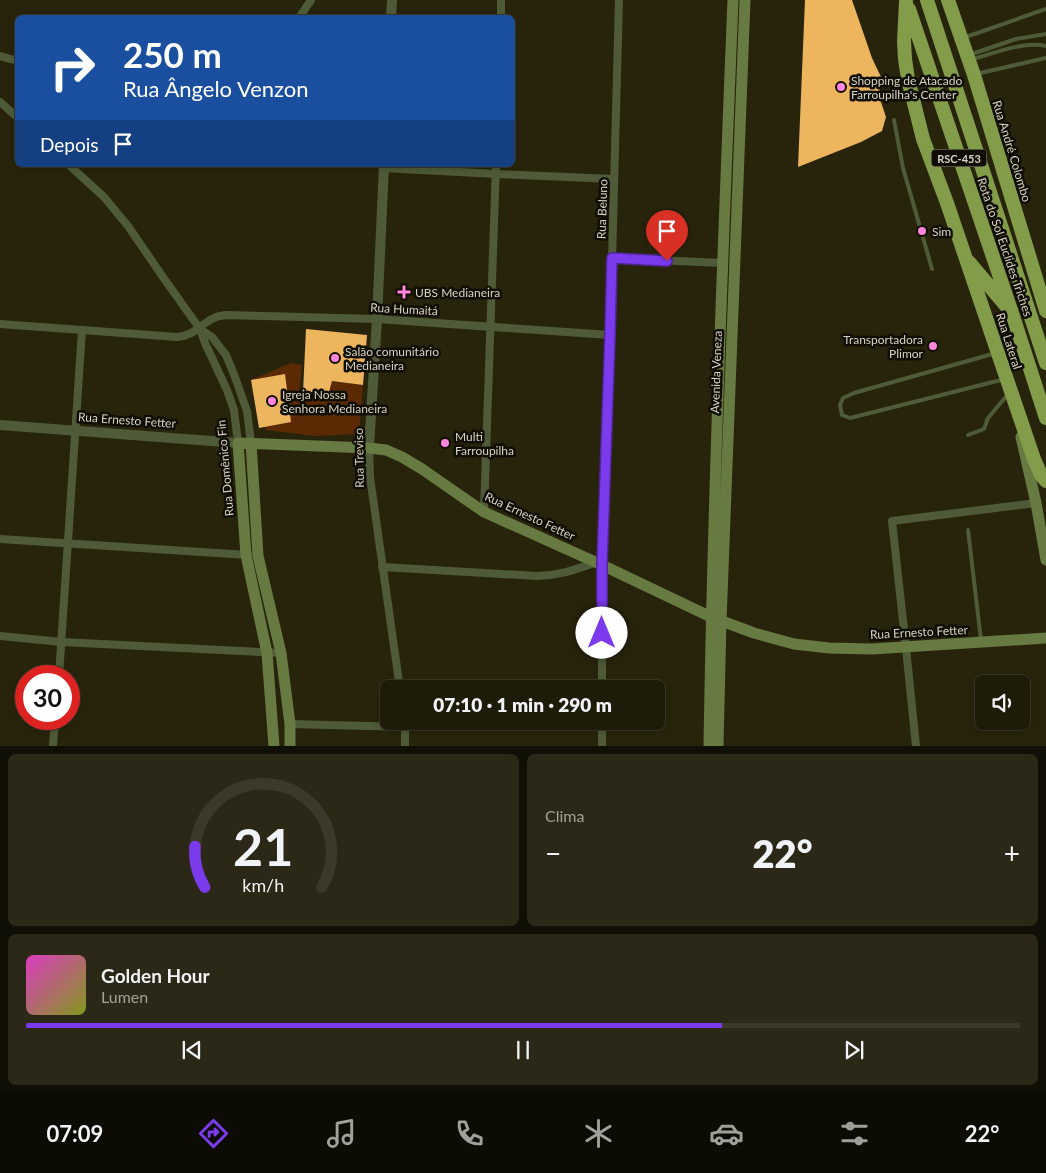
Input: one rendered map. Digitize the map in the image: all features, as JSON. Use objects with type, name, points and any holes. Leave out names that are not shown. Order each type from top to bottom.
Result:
[{"type":"highway","name":"Rota do Sol Euclides Triches","points":[[927,0],[1046,363]]},
{"type":"highway","name":"Rua André Colombo","points":[[948,0],[974,75],[1046,311]]},
{"type":"highway","name":"Rota do Sol Euclides Triches","points":[[906,1],[1046,418]]},
{"type":"highway","name":"Rua Lateral","points":[[906,1],[904,41],[908,79],[923,139],[1008,385]]},
{"type":"highway","points":[[946,58],[1009,193]]},
{"type":"highway","points":[[964,255],[1012,313]]},
{"type":"highway","points":[[1008,385],[1034,459],[1041,475],[1046,481]]},
{"type":"main road","name":"Avenida Veneza","points":[[733,0],[737,50]]},
{"type":"main road","name":"Avenida Veneza","points":[[718,746],[716,619],[722,263],[725,204],[733,146],[737,50],[745,0]]},
{"type":"main road","name":"Avenida Veneza","points":[[709,746],[737,205],[733,146]]},
{"type":"main road","points":[[725,204],[737,205]]},
{"type":"main road","name":"Rua Lateral","points":[[1008,385],[1036,503],[1046,560]]},
{"type":"main road","name":"Rua Ernesto Fetter","points":[[238,443],[386,450],[422,469],[484,512],[599,563],[716,619],[754,633],[794,644],[829,648],[872,649],[1046,638]]},
{"type":"main road","name":"Rua Domênico Fin","points":[[238,443],[240,474],[267,653],[274,746]]},
{"type":"main road","name":"Rua Domênico Fin","points":[[251,443],[252,556],[281,653],[290,724],[290,746]]},
{"type":"street","points":[[301,15],[311,0]]},
{"type":"street","points":[[391,15],[392,0]]},
{"type":"street","points":[[501,0],[501,15]]},
{"type":"street","name":"Rua Beluno","points":[[602,680],[599,563],[610,335],[619,0]]},
{"type":"street","points":[[0,56],[15,60]]},
{"type":"street","points":[[0,102],[15,115]]},
{"type":"street","points":[[71,167],[104,197],[128,226],[200,329]]},
{"type":"street","name":"Rua Treviso","points":[[384,167],[369,448],[370,478],[399,680]]},
{"type":"street","points":[[398,167],[496,174],[614,179]]},
{"type":"street","points":[[484,512],[496,167]]},
{"type":"street","points":[[612,258],[722,263]]},
{"type":"street","name":"Rua Humaitá","points":[[0,324],[184,336],[200,329],[213,318],[226,315],[377,319],[610,335]]},
{"type":"street","name":"Rua Domênico Fin","points":[[200,329],[234,410],[238,443]]},
{"type":"street","name":"Rua Domênico Fin","points":[[200,329],[212,337],[226,356],[236,377],[247,411],[251,443]]},
{"type":"street","points":[[60,665],[82,330]]},
{"type":"street","name":"Rua Ernesto Fetter","points":[[0,426],[238,443]]},
{"type":"street","points":[[916,746],[892,522],[1036,503]]},
{"type":"street","points":[[0,539],[252,556]]},
{"type":"street","points":[[382,567],[546,576],[569,572],[599,563]]},
{"type":"street","points":[[0,636],[62,642],[281,653]]},
{"type":"street","points":[[290,724],[380,724]]},
{"type":"street","points":[[53,746],[54,730]]},
{"type":"street","points":[[405,730],[405,746]]},
{"type":"street","points":[[602,730],[602,746]]},
{"type":"lane","points":[[961,39],[1046,9]]},
{"type":"lane","points":[[968,58],[1016,38],[1046,34]]},
{"type":"lane","points":[[968,58],[1022,46],[1046,46]]},
{"type":"lane","points":[[974,75],[1046,58]]},
{"type":"lane","points":[[894,120],[903,168],[932,269]]},
{"type":"lane","points":[[998,352],[854,393],[843,398],[840,406],[842,415],[850,418],[1008,385]]},
{"type":"lane","points":[[968,436],[984,429],[988,418],[1008,385]]},
{"type":"lane","points":[[968,530],[981,643]]},
{"type":"shaded area","points":[[291,363],[302,365],[299,395],[328,396],[332,381],[363,385],[359,434],[315,436],[266,430],[251,380]]},
{"type":"building","name":"Shopping de Atacado Farroupilha's Center","points":[[805,0],[852,0],[872,58],[881,77],[879,96],[886,117],[882,131],[861,142],[798,167]]},
{"type":"building","name":"Salão comunitário Medianeira","points":[[306,329],[367,335],[363,385],[332,381],[329,392],[303,392]]},
{"type":"building","name":"Igreja Nossa Senhora Medianeira","points":[[285,374],[291,422],[259,428],[251,380]]},
{"type":"place","name":"Shopping de Atacado Farroupilha's Center","points":[[841,87]]},
{"type":"place","name":"Sim","points":[[922,231]]},
{"type":"place","name":"UBS Medianeira","points":[[404,292]]},
{"type":"place","name":"Transportadora Plimor","points":[[933,346]]},
{"type":"place","name":"Salão comunitário Medianeira","points":[[335,358]]},
{"type":"place","name":"Igreja Nossa Senhora Medianeira","points":[[272,401]]},
{"type":"place","name":"Multi Farroupilha","points":[[445,443]]},
{"type":"route","points":[[602,633],[602,565],[612,258],[667,261]]}]
